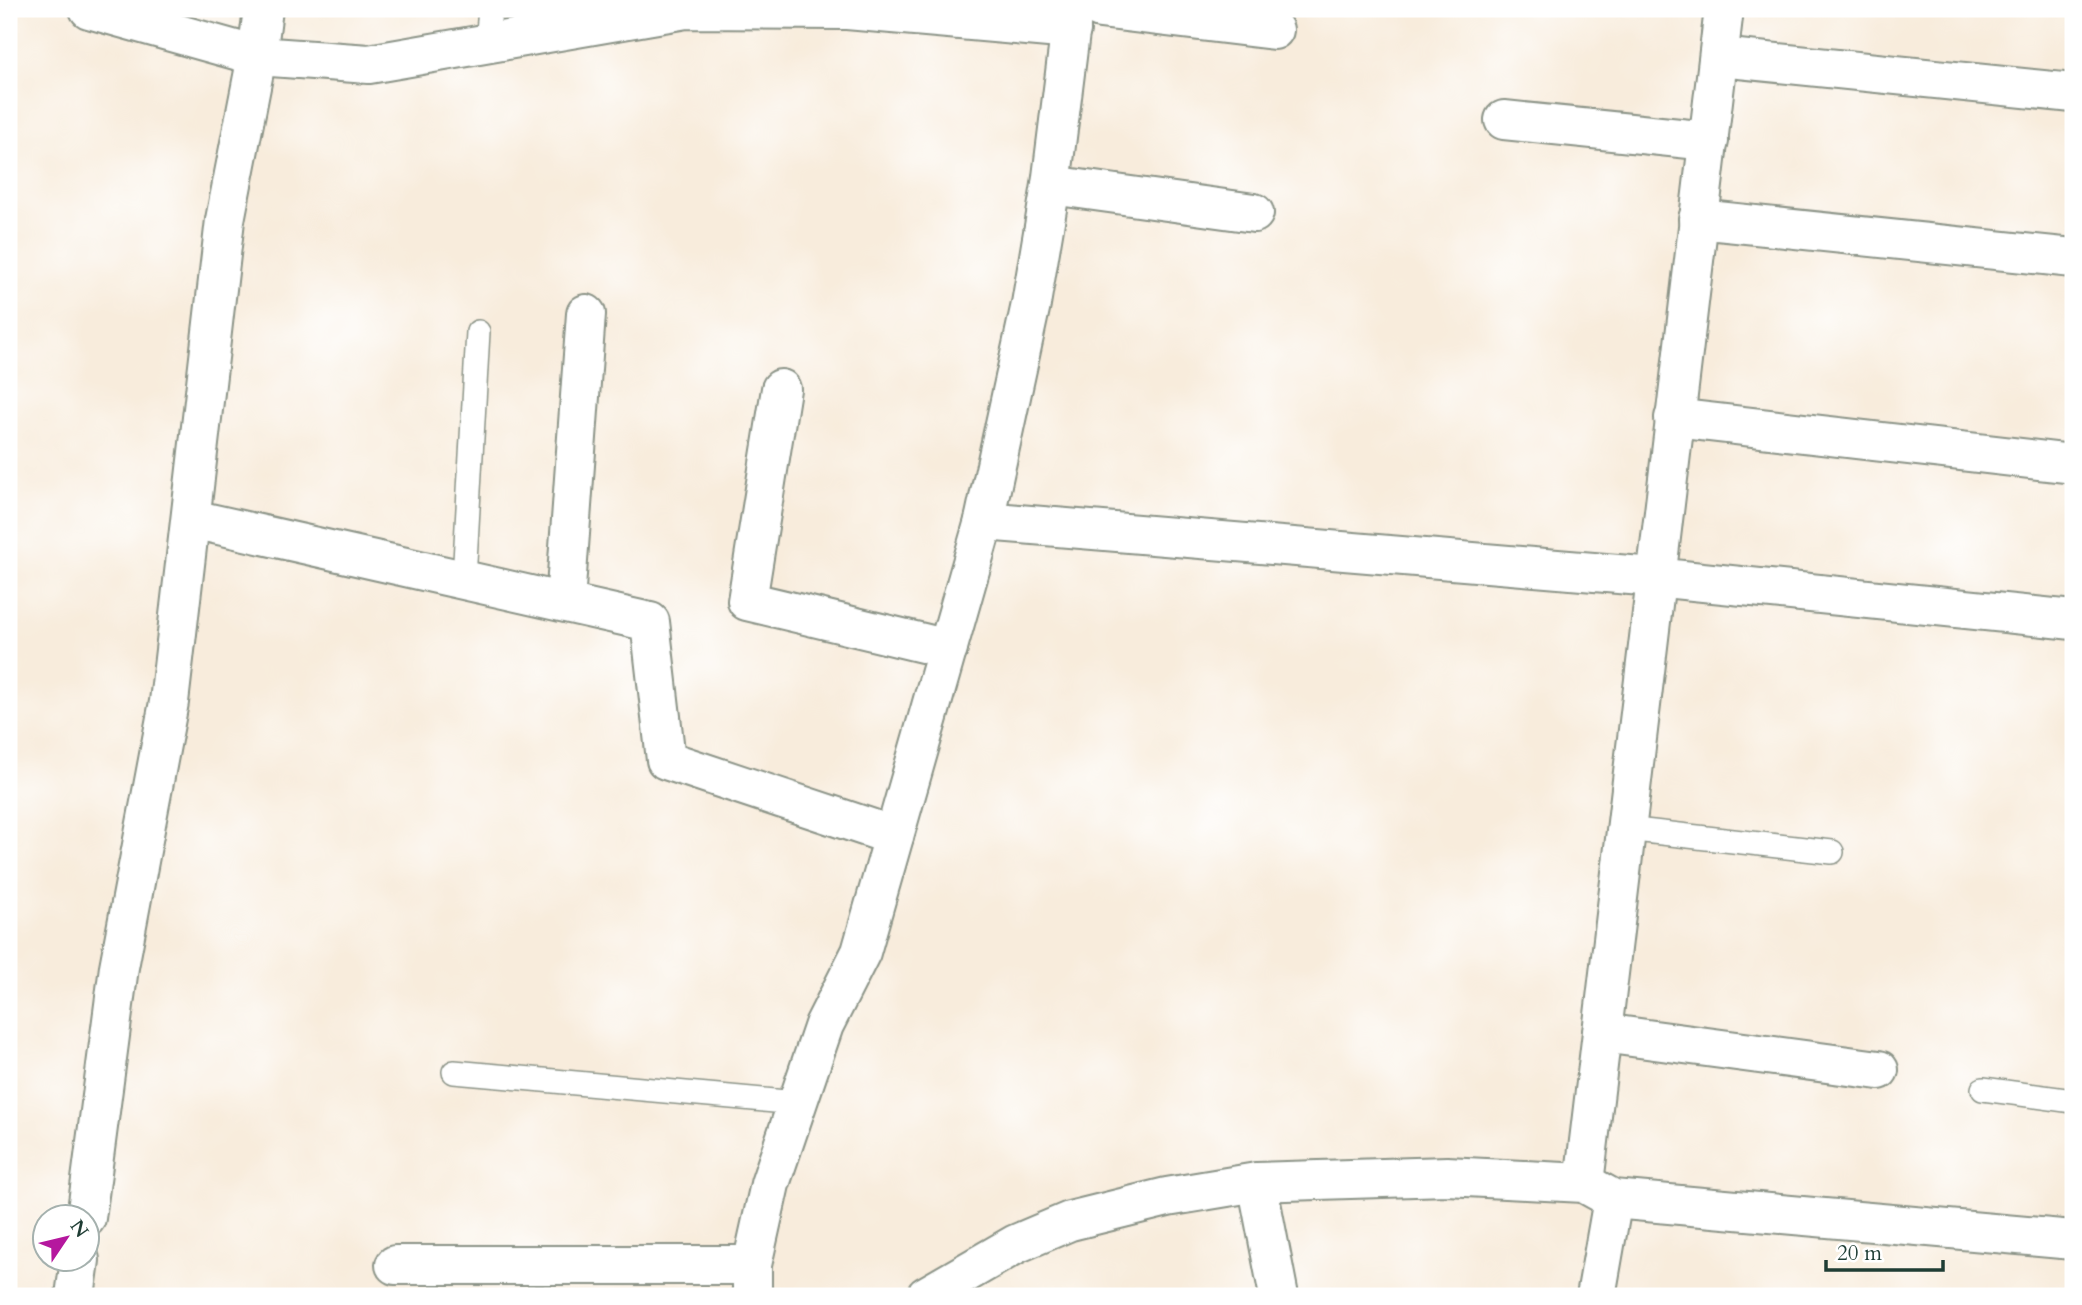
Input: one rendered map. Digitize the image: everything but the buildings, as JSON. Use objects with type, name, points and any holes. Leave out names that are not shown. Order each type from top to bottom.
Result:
[{"type":"street","points":[[93,9],[257,56],[369,64],[489,26],[686,9],[1082,16],[1274,30]]},
{"type":"street","points":[[88,1204],[119,967],[169,702],[225,220],[257,56],[263,9]]},
{"type":"street","points":[[1596,1296],[1602,1033],[1654,578],[1724,9]]},
{"type":"street","points":[[395,1265],[752,1281],[770,1184],[824,1025],[861,952],[984,521],[1031,304],[1082,16]]},
{"type":"street","points":[[1719,57],[2073,93]]},
{"type":"street","points":[[1504,120],[1709,141]]},
{"type":"street","points":[[1051,185],[1254,213]]},
{"type":"street","points":[[1698,219],[2073,258]]},
{"type":"street","points":[[565,602],[586,314]]},
{"type":"street","points":[[781,389],[747,601],[948,649]]},
{"type":"street","points":[[1674,418],[2073,464]]},
{"type":"street","points":[[191,519],[650,622],[666,760],[894,836]]},
{"type":"street","points":[[984,521],[1654,578],[2073,620]]},
{"type":"street","points":[[1602,1033],[1879,1070]]},
{"type":"street","points":[[926,1296],[1016,1244],[1070,1221],[1167,1197],[1257,1182],[1447,1176],[2073,1240]]},
{"type":"street","points":[[1257,1182],[1279,1296]]},
{"type":"street","points":[[75,1296],[78,1274]]},
{"type":"lane","points":[[464,579],[478,332]]},
{"type":"lane","points":[[1626,829],[1832,852]]},
{"type":"lane","points":[[454,1072],[797,1103]]},
{"type":"lane","points":[[1983,1089],[2073,1101]]}]
